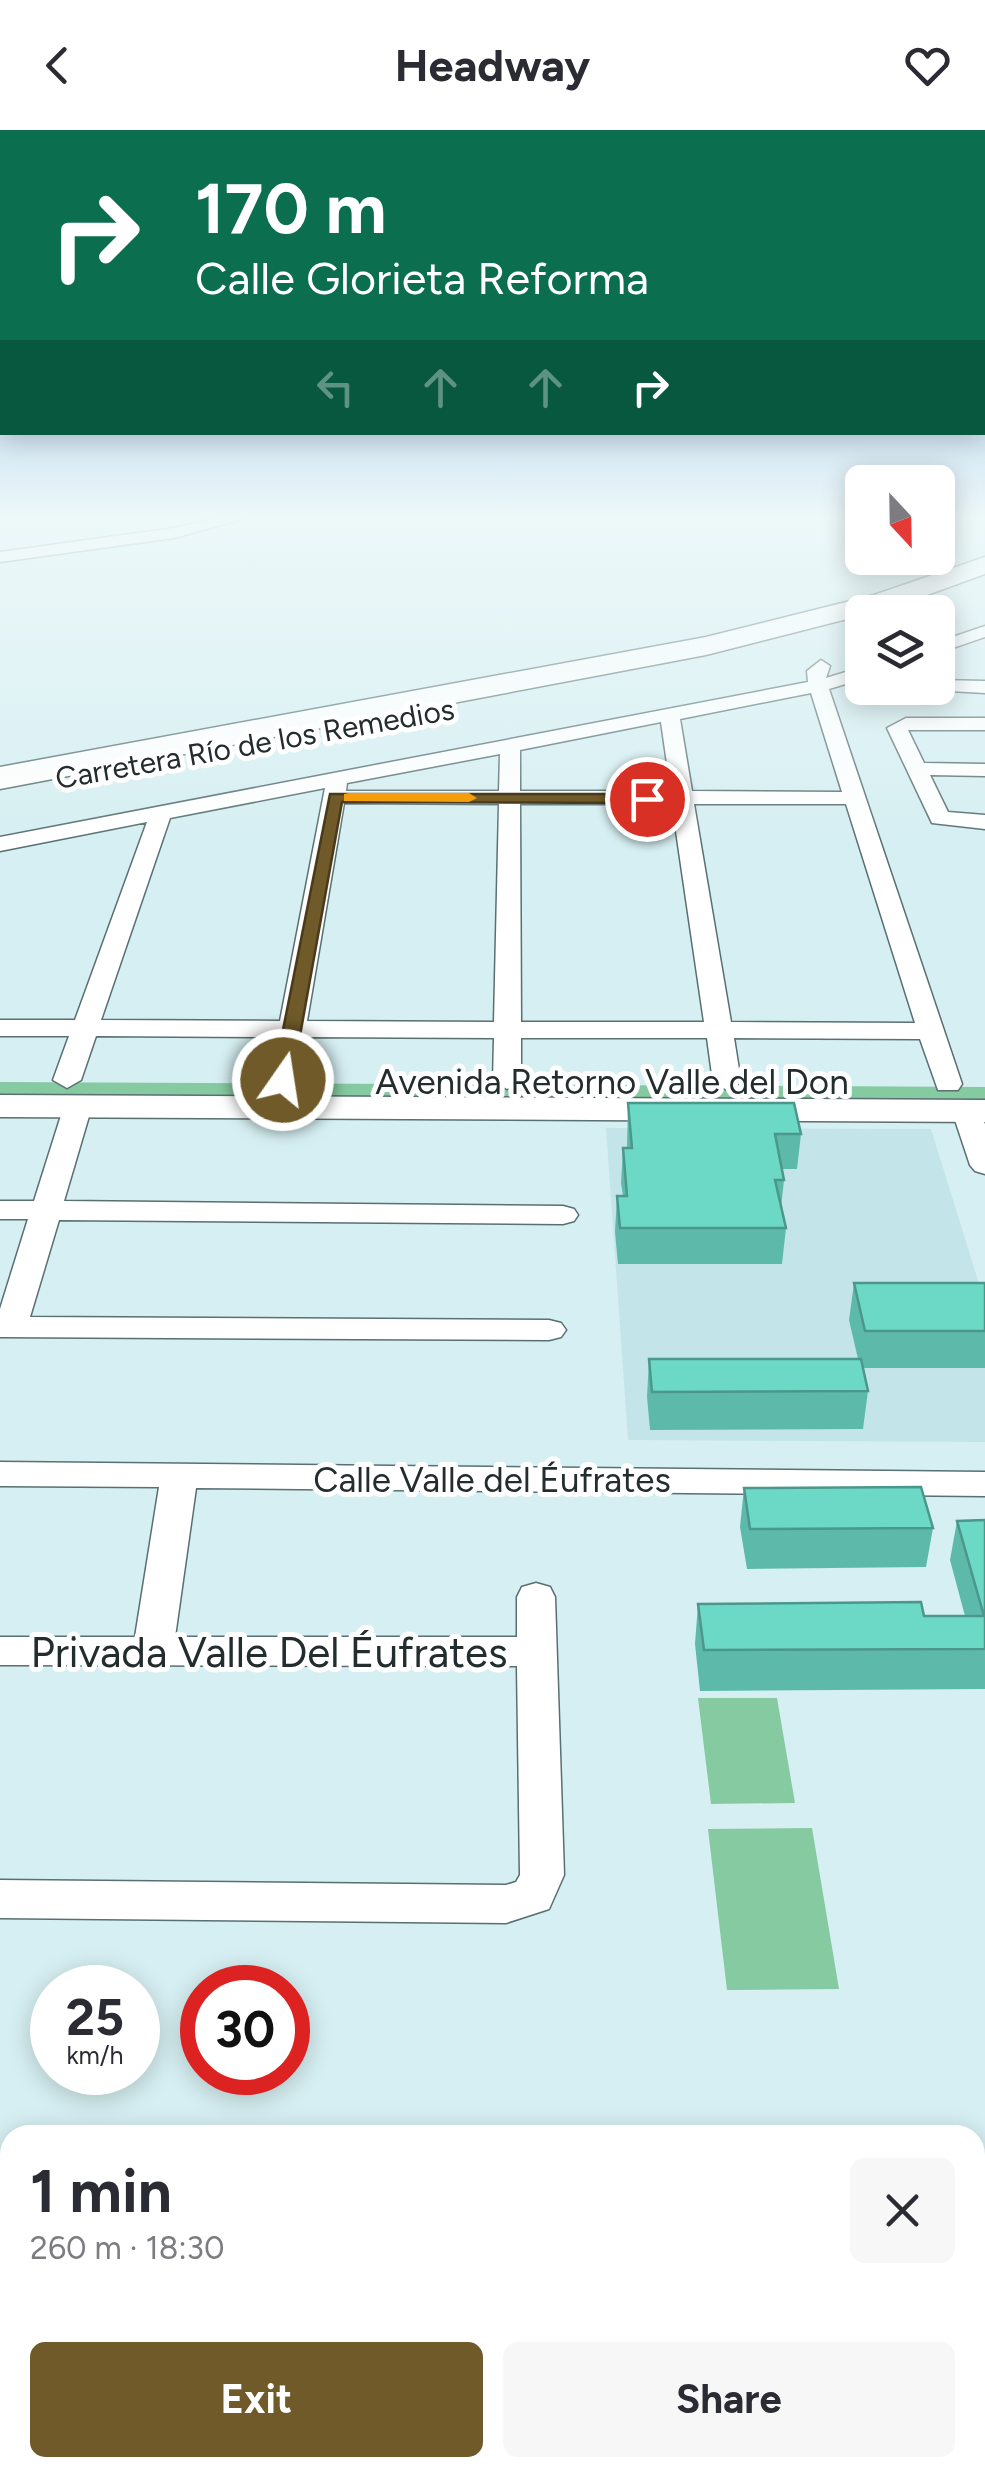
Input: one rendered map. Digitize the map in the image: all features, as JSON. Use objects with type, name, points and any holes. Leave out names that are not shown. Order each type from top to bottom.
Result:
[{"type":"highway","name":"Carretera Río de los Remedios","points":[[0,778],[706,646],[788,627]]},
{"type":"highway","name":"Carretera Río de los Remedios","points":[[0,791],[682,664],[835,627]]},
{"type":"street","points":[[955,642],[985,632]]},
{"type":"street","points":[[955,644],[985,642]]},
{"type":"street","points":[[845,659],[816,671],[818,686],[930,1031],[971,1097],[985,1165]]},
{"type":"street","points":[[0,844],[160,812],[336,788],[510,744],[845,678]]},
{"type":"street","points":[[818,686],[845,686]]},
{"type":"street","points":[[955,686],[985,687]]},
{"type":"street","points":[[670,713],[727,1082]]},
{"type":"street","points":[[985,724],[898,726],[915,769],[943,820],[985,822]]},
{"type":"street","points":[[507,1082],[510,744]]},
{"type":"street","points":[[915,769],[985,770]]},
{"type":"street","points":[[336,788],[508,798],[855,798]]},
{"type":"street","points":[[283,1080],[336,788]]},
{"type":"street","points":[[160,812],[88,1029],[45,1210],[6,1327],[549,1330]]},
{"type":"street","points":[[0,1028],[930,1031]]},
{"type":"street","name":"Avenida Retorno Valle del Don","points":[[0,1079],[73,1093],[971,1097]]},
{"type":"street","name":"Avenida Retorno Valle del Don","points":[[0,1106],[73,1093],[283,1080],[727,1082],[971,1097]]},
{"type":"street","points":[[0,1210],[563,1215]]},
{"type":"street","name":"Calle Valle del Éufrates","points":[[0,1474],[985,1484]]},
{"type":"street","name":"Privada Valle Del Éufrates","points":[[153,1651],[179,1478]]},
{"type":"street","name":"Privada Valle Del Éufrates","points":[[0,1899],[506,1904],[533,1896],[542,1875],[536,1597]]},
{"type":"street","name":"Privada Valle Del Éufrates","points":[[0,1651],[537,1652]]},
{"type":"shaded area","points":[[606,1128],[931,1129],[985,1303],[985,1442],[628,1440]]},
{"type":"green space","points":[[0,1082],[985,1087],[985,1103],[0,1099]]},
{"type":"green space","points":[[698,1698],[777,1698],[795,1803],[711,1804]]},
{"type":"green space","points":[[812,1828],[839,1989],[727,1990],[708,1829]]},
{"type":"building","points":[[628,1103],[794,1103],[801,1134],[775,1134],[784,1180],[775,1180],[786,1228],[620,1228],[617,1196],[627,1196],[623,1148],[632,1148]]},
{"type":"building","points":[[854,1283],[985,1283],[985,1331],[865,1331]]},
{"type":"building","points":[[649,1359],[861,1359],[868,1391],[652,1392]]},
{"type":"building","points":[[921,1487],[933,1528],[750,1529],[744,1488]]},
{"type":"building","points":[[985,1520],[985,1649],[704,1650],[698,1604],[921,1602],[924,1616],[984,1616],[957,1521]]},
{"type":"slow traffic","points":[[349,798],[469,798]]},
{"type":"route","points":[[283,1080],[336,798],[647,799]]}]
